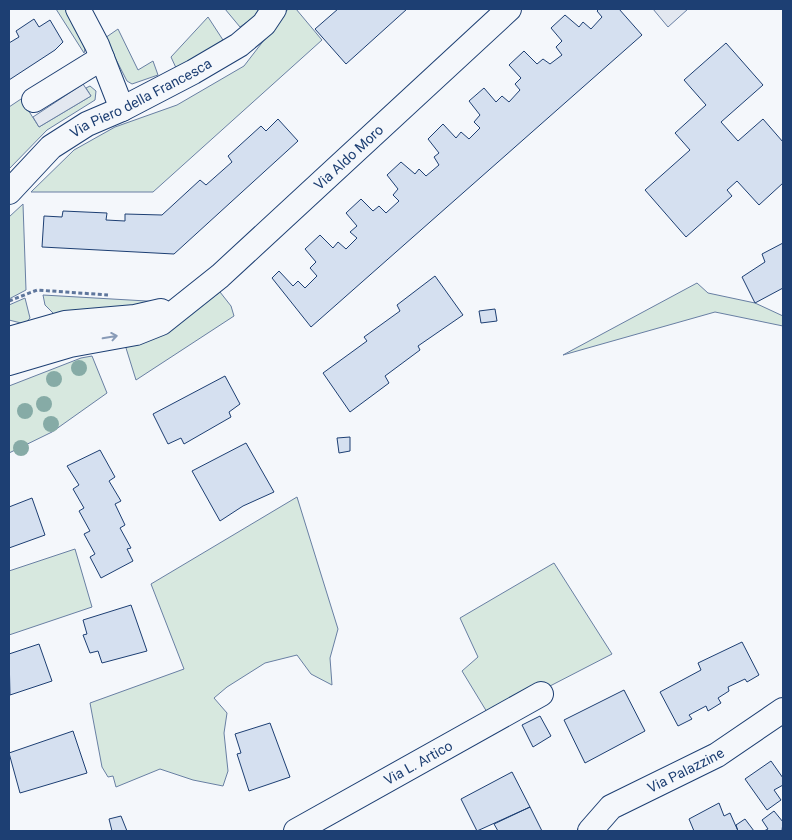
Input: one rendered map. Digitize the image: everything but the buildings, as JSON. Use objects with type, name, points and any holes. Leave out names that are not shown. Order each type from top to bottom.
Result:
[{"type":"street","points":[[78,9],[102,58],[122,109]]},
{"type":"street","name":"Via Piero della Francesca","points":[[9,192],[51,147],[87,124],[122,109],[193,72],[239,45],[264,24],[274,9]]},
{"type":"street","name":"Via Aldo Moro","points":[[9,352],[70,345],[136,333],[161,323],[187,305],[509,9]]},
{"type":"street","points":[[34,100],[102,58]]},
{"type":"street","name":"Via Aldo Moro","points":[[9,352],[65,323],[135,317],[187,305]]},
{"type":"street","name":"Via L. Artico","points":[[296,831],[541,694]]},
{"type":"street","name":"Via Palazzine","points":[[590,831],[611,807],[717,755],[783,710]]},
{"type":"path","points":[[9,301],[37,290],[113,295]]},
{"type":"shaded area","points":[[56,9],[68,9],[85,49],[84,53]]},
{"type":"shaded area","points":[[225,9],[259,9],[254,17],[240,27]]},
{"type":"shaded area","points":[[288,9],[296,9],[322,40],[153,192],[31,192],[74,150],[115,127],[177,105],[244,66]]},
{"type":"shaded area","points":[[653,9],[688,9],[668,27]]},
{"type":"shaded area","points":[[208,17],[223,40],[177,70],[171,57]]},
{"type":"shaded area","points":[[118,29],[138,70],[153,61],[158,75],[132,84],[127,81],[105,38]]},
{"type":"shaded area","points":[[83,84],[91,96],[39,127],[33,117]]},
{"type":"shaded area","points":[[90,86],[96,91],[95,100],[47,130],[9,169],[9,107],[21,99],[39,127],[91,96],[86,88]]},
{"type":"shaded area","points":[[23,204],[26,290],[9,299],[9,217]]},
{"type":"shaded area","points":[[697,283],[708,293],[755,303],[783,316],[783,326],[715,312],[563,355]]},
{"type":"shaded area","points":[[220,292],[231,306],[234,316],[136,380],[126,348],[132,341],[177,324]]},
{"type":"shaded area","points":[[43,295],[164,302],[56,316],[45,305]]},
{"type":"shaded area","points":[[25,298],[30,318],[25,324],[9,320],[9,305]]},
{"type":"shaded area","points":[[92,356],[107,393],[52,432],[9,453],[9,386],[81,358]]},
{"type":"shaded area","points":[[297,497],[338,629],[330,658],[332,685],[311,674],[297,655],[265,663],[227,687],[214,698],[227,713],[224,733],[228,771],[223,786],[193,780],[160,769],[116,787],[113,776],[108,777],[102,767],[90,703],[184,669],[151,584]]},
{"type":"shaded area","points":[[75,549],[92,607],[9,635],[9,571]]},
{"type":"shaded area","points":[[554,563],[612,654],[490,717],[462,671],[478,657],[460,618]]}]
